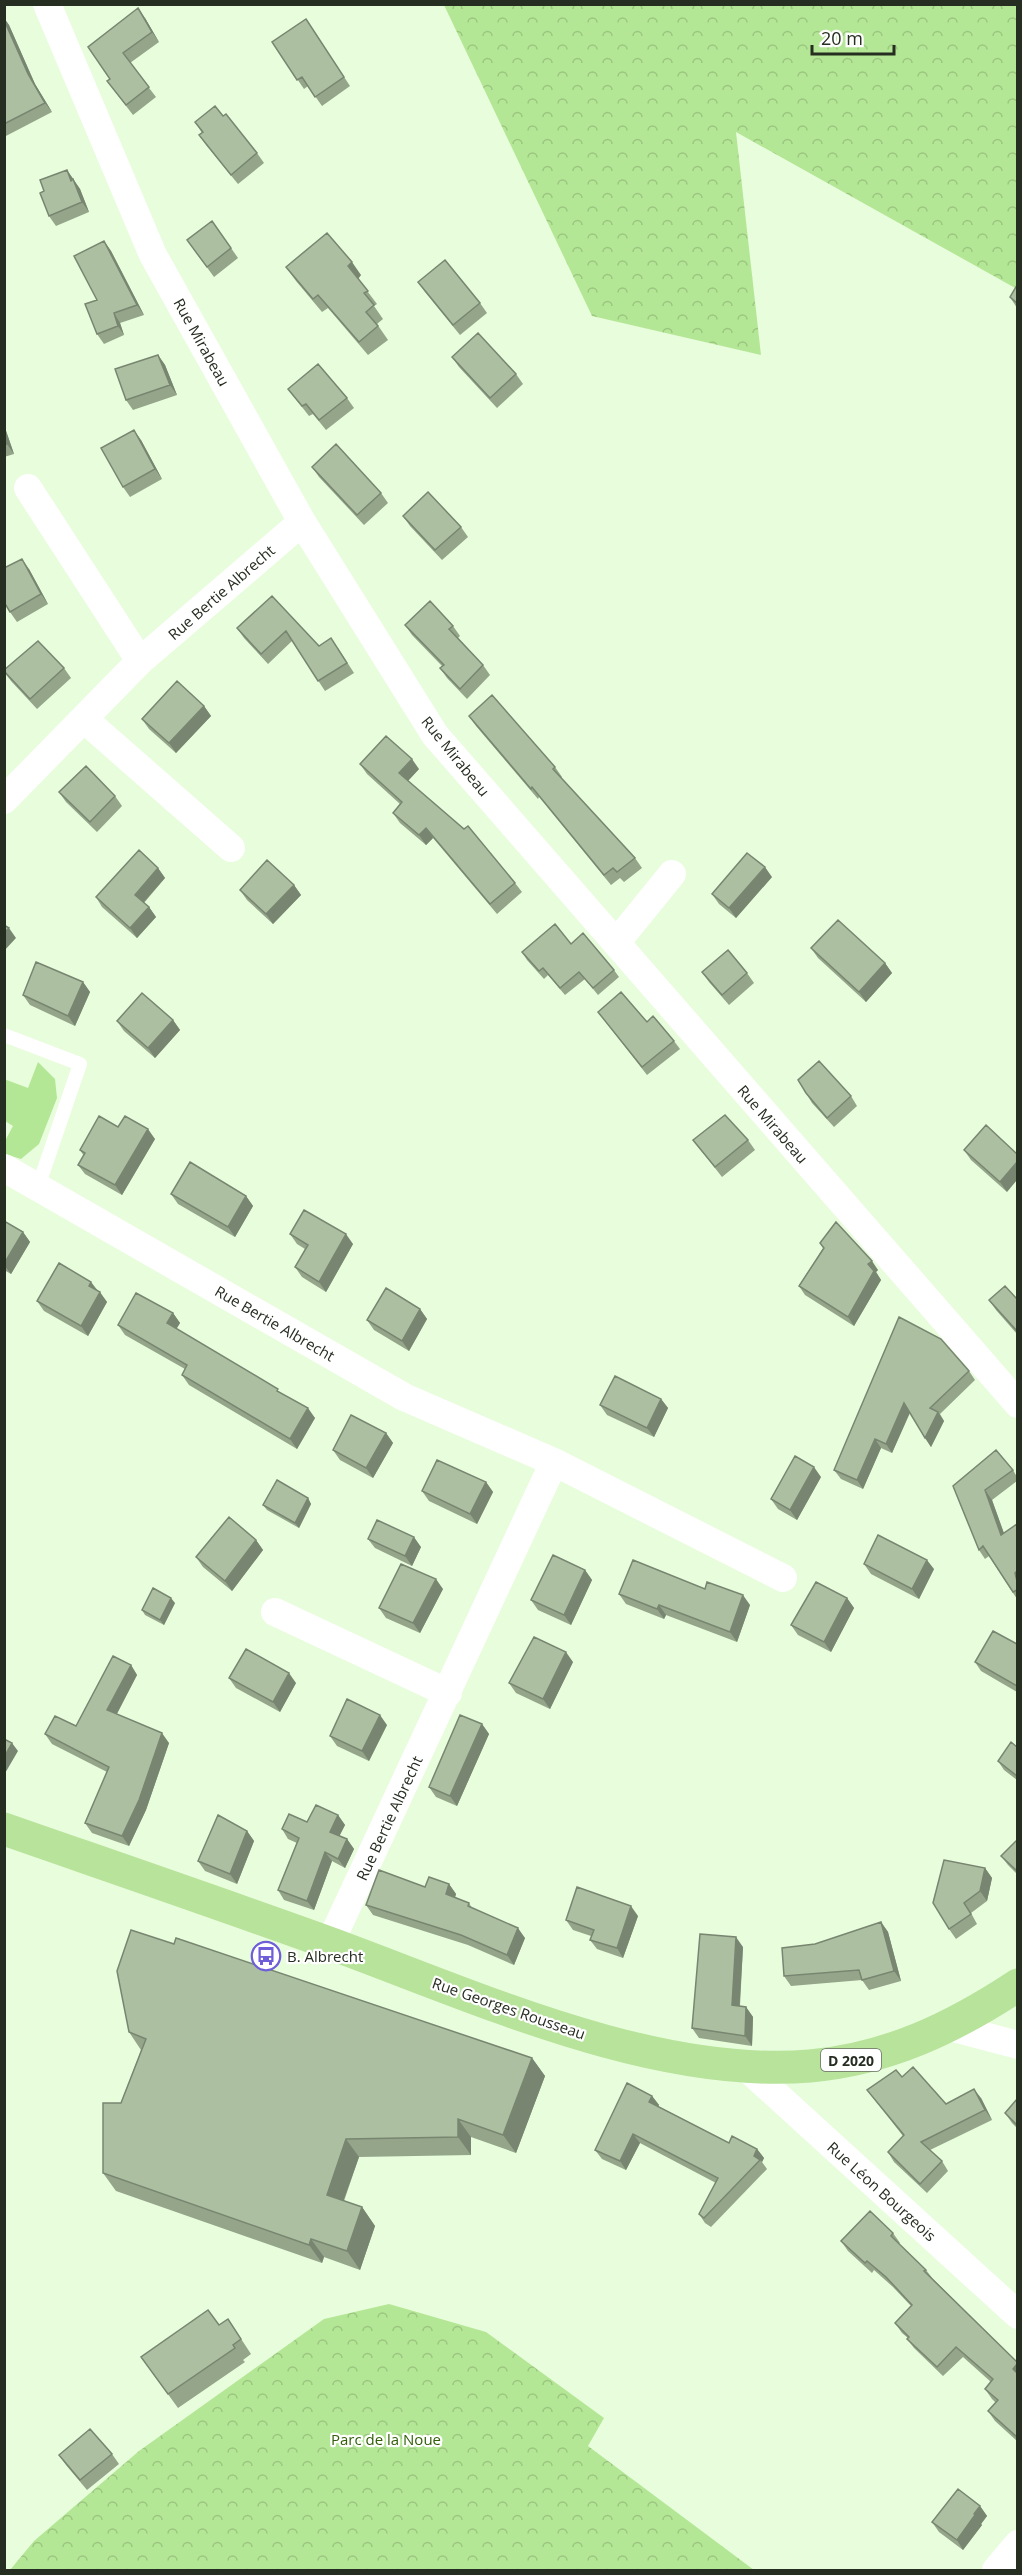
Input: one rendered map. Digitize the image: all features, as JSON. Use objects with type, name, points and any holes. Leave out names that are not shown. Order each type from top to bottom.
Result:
[{"type":"main road","name":"Rue Georges Rousseau","points":[[4,1829],[330,1943],[579,2034],[685,2059],[747,2068],[810,2066],[870,2057],[950,2026],[980,2011],[1017,1985]]},
{"type":"street","name":"Rue Mirabeau","points":[[47,4],[153,255],[302,522],[435,735],[1017,1404]]},
{"type":"street","points":[[28,488],[140,661]]},
{"type":"street","name":"Rue Bertie Albrecht","points":[[4,800],[140,661],[302,522]]},
{"type":"street","points":[[84,720],[231,848]]},
{"type":"street","points":[[616,943],[672,874]]},
{"type":"street","name":"Rue Bertie Albrecht","points":[[4,1168],[404,1397],[554,1462],[783,1578]]},
{"type":"street","name":"Rue Bertie Albrecht","points":[[330,1943],[554,1462]]},
{"type":"street","points":[[275,1612],[448,1693]]},
{"type":"street","points":[[950,2026],[1017,2045]]},
{"type":"street","name":"Rue Léon Bourgeois","points":[[747,2068],[1017,2315]]},
{"type":"street","points":[[996,2571],[1017,2544]]},
{"type":"lane","points":[[4,1035],[80,1064],[38,1187]]},
{"type":"green space","points":[[444,5],[1017,5],[1017,289],[736,132],[761,355],[592,316]]},
{"type":"green space","points":[[38,1062],[55,1079],[57,1098],[39,1144],[21,1159],[5,1154],[5,1141],[13,1126],[5,1121],[4,1079],[28,1088]]},
{"type":"green space","name":"Parc de la Noue","points":[[389,2304],[486,2332],[604,2418],[588,2446],[754,2570],[10,2570],[34,2541],[139,2451],[324,2319]]},
{"type":"building","points":[[138,8],[152,32],[123,53],[149,87],[126,105],[107,81],[110,79],[88,47]]},
{"type":"building","points":[[306,19],[344,77],[315,97],[302,77],[297,80],[272,42]]},
{"type":"building","points":[[4,20],[28,74],[45,103],[4,124]]},
{"type":"building","points":[[215,106],[223,116],[226,114],[257,153],[231,175],[199,135],[203,132],[195,122]]},
{"type":"building","points":[[67,170],[82,202],[49,216],[40,193],[44,191],[40,180]]},
{"type":"building","points":[[212,221],[231,248],[207,267],[187,240]]},
{"type":"building","points":[[327,233],[352,262],[348,266],[368,291],[364,293],[374,305],[366,312],[378,326],[359,342],[318,295],[313,299],[286,267]]},
{"type":"building","points":[[104,241],[137,305],[114,313],[118,326],[97,334],[85,304],[97,300],[74,256]]},
{"type":"building","points":[[445,260],[480,303],[453,325],[418,282]]},
{"type":"building","points":[[1017,285],[1017,303],[1010,297]]},
{"type":"building","points":[[478,333],[516,374],[490,398],[452,357]]},
{"type":"building","points":[[158,355],[170,385],[126,400],[115,369]]},
{"type":"building","points":[[318,364],[347,398],[319,420],[306,404],[302,406],[288,389]]},
{"type":"building","points":[[134,430],[155,469],[123,487],[101,448]]},
{"type":"building","points":[[336,444],[381,493],[357,515],[312,467]]},
{"type":"building","points":[[428,492],[461,527],[435,550],[403,516]]},
{"type":"building","points":[[22,559],[41,594],[10,612],[4,602],[4,568]]},
{"type":"building","points":[[272,596],[319,646],[331,638],[347,663],[318,681],[286,631],[261,654],[237,628]]},
{"type":"building","points":[[430,601],[453,626],[449,629],[483,665],[460,689],[440,668],[444,665],[405,625]]},
{"type":"building","points":[[38,641],[64,668],[30,699],[4,670]]},
{"type":"building","points":[[177,681],[204,706],[169,743],[142,719]]},
{"type":"building","points":[[492,695],[555,767],[553,769],[635,858],[617,872],[613,868],[604,875],[532,787],[531,789],[469,716]]},
{"type":"building","points":[[386,736],[412,759],[399,773],[464,829],[468,826],[515,883],[490,904],[426,828],[419,835],[393,813],[402,802],[360,764]]},
{"type":"building","points":[[86,766],[115,796],[90,822],[59,792]]},
{"type":"building","points":[[139,850],[158,868],[135,895],[149,907],[130,928],[96,897]]},
{"type":"building","points":[[747,853],[765,867],[729,908],[712,894]]},
{"type":"building","points":[[267,860],[294,885],[266,914],[240,890]]},
{"type":"building","points":[[838,920],[885,963],[859,992],[811,948]]},
{"type":"building","points":[[555,924],[571,944],[583,933],[614,970],[593,988],[579,972],[560,988],[543,968],[539,971],[522,952]]},
{"type":"building","points":[[728,950],[747,973],[722,995],[702,972]]},
{"type":"building","points":[[36,962],[83,982],[68,1016],[23,995]]},
{"type":"building","points":[[621,992],[647,1022],[653,1016],[674,1041],[642,1067],[598,1012]]},
{"type":"building","points":[[142,993],[173,1020],[148,1048],[117,1021]]},
{"type":"building","points":[[819,1061],[851,1096],[827,1118],[798,1080]]},
{"type":"building","points":[[725,1115],[748,1140],[715,1167],[693,1140]]},
{"type":"building","points":[[99,1116],[118,1127],[125,1116],[148,1129],[115,1185],[78,1165],[85,1153],[80,1150]]},
{"type":"building","points":[[986,1125],[1017,1154],[1017,1162],[1000,1182],[964,1150]]},
{"type":"building","points":[[190,1162],[246,1196],[228,1227],[171,1194]]},
{"type":"building","points":[[304,1210],[346,1234],[319,1282],[295,1267],[308,1245],[290,1234]]},
{"type":"building","points":[[4,1221],[23,1232],[4,1264]]},
{"type":"building","points":[[836,1222],[872,1261],[868,1264],[874,1271],[848,1317],[799,1286],[824,1248],[820,1243]]},
{"type":"building","points":[[59,1263],[91,1282],[89,1286],[100,1292],[81,1326],[37,1301]]},
{"type":"building","points":[[1005,1286],[1017,1299],[1017,1331],[989,1300]]},
{"type":"building","points":[[386,1288],[420,1309],[402,1341],[367,1320]]},
{"type":"building","points":[[136,1293],[173,1313],[167,1323],[308,1408],[290,1439],[182,1375],[187,1365],[118,1325]]},
{"type":"building","points":[[899,1317],[941,1339],[969,1371],[930,1408],[938,1412],[925,1438],[904,1403],[886,1444],[875,1439],[857,1480],[834,1470]]},
{"type":"building","points":[[615,1376],[661,1399],[647,1428],[600,1405]]},
{"type":"building","points":[[351,1415],[386,1433],[366,1468],[333,1450]]},
{"type":"building","points":[[996,1450],[1013,1470],[985,1490],[1001,1535],[1017,1524],[1017,1571],[1015,1573],[1017,1590],[1013,1592],[983,1546],[979,1550],[953,1486]]},
{"type":"building","points":[[795,1456],[814,1467],[790,1510],[771,1499]]},
{"type":"building","points":[[437,1460],[486,1482],[470,1514],[422,1491]]},
{"type":"building","points":[[277,1480],[308,1498],[295,1523],[263,1505]]},
{"type":"building","points":[[229,1517],[256,1540],[225,1581],[196,1557]]},
{"type":"building","points":[[377,1520],[414,1537],[405,1556],[368,1539]]},
{"type":"building","points":[[878,1535],[927,1560],[912,1589],[864,1564]]},
{"type":"building","points":[[553,1555],[585,1570],[564,1615],[531,1600]]},
{"type":"building","points":[[633,1560],[705,1589],[707,1582],[743,1595],[730,1632],[659,1605],[657,1609],[619,1594]]},
{"type":"building","points":[[401,1564],[436,1579],[413,1623],[379,1608]]},
{"type":"building","points":[[816,1582],[847,1598],[824,1642],[791,1625]]},
{"type":"building","points":[[153,1588],[171,1598],[160,1620],[142,1610]]},
{"type":"building","points":[[993,1631],[1017,1644],[1017,1686],[975,1662]]},
{"type":"building","points":[[534,1637],[566,1652],[543,1699],[509,1683]]},
{"type":"building","points":[[246,1649],[289,1673],[273,1702],[229,1678]]},
{"type":"building","points":[[113,1656],[131,1665],[107,1710],[162,1733],[139,1800],[122,1836],[85,1823],[109,1767],[45,1734],[55,1716],[76,1726]]},
{"type":"building","points":[[347,1699],[380,1715],[362,1751],[330,1736]]},
{"type":"building","points":[[460,1715],[482,1724],[450,1796],[429,1787]]},
{"type":"building","points":[[4,1739],[12,1743],[4,1757]]},
{"type":"building","points":[[1011,1742],[1017,1747],[1017,1776],[998,1761]]},
{"type":"building","points":[[316,1805],[338,1815],[330,1832],[347,1839],[338,1859],[325,1852],[307,1901],[278,1890],[299,1838],[282,1829],[289,1814],[307,1822]]},
{"type":"building","points":[[218,1815],[247,1831],[230,1874],[198,1861]]},
{"type":"building","points":[[1017,1840],[1017,1869],[1016,1870],[1001,1856]]},
{"type":"building","points":[[944,1860],[985,1868],[980,1891],[964,1903],[971,1914],[949,1929],[933,1903]]},
{"type":"building","points":[[379,1870],[425,1887],[429,1877],[449,1884],[446,1894],[518,1928],[507,1955],[461,1935],[366,1905]]},
{"type":"building","points":[[577,1887],[631,1906],[617,1948],[590,1940],[594,1930],[566,1920]]},
{"type":"building","points":[[881,1922],[894,1971],[862,1980],[859,1970],[784,1976],[782,1948],[815,1944]]},
{"type":"building","points":[[131,1930],[174,1944],[176,1938],[532,2058],[503,2135],[458,2119],[458,2137],[346,2139],[327,2195],[362,2207],[347,2251],[311,2239],[309,2245],[103,2173],[103,2103],[121,2103],[146,2039],[129,2032],[117,1971]]},
{"type":"building","points":[[700,1934],[736,1937],[732,2005],[746,2007],[745,2036],[692,2028]]},
{"type":"building","points":[[913,2067],[946,2104],[974,2089],[985,2110],[921,2142],[942,2161],[920,2184],[888,2152],[904,2135],[867,2090],[896,2070],[902,2077]]},
{"type":"building","points":[[627,2083],[652,2096],[649,2102],[729,2143],[732,2136],[757,2149],[754,2156],[760,2160],[704,2218],[699,2214],[718,2178],[633,2134],[620,2161],[595,2150]]},
{"type":"building","points":[[1017,2099],[1017,2125],[1005,2113]]},
{"type":"building","points":[[870,2211],[893,2233],[891,2236],[926,2270],[924,2271],[1017,2362],[1013,2369],[1017,2373],[1017,2437],[988,2411],[998,2400],[985,2389],[993,2379],[956,2347],[937,2367],[907,2339],[909,2337],[895,2323],[912,2305],[886,2277],[867,2261],[865,2263],[841,2241]]},
{"type":"building","points":[[208,2310],[219,2325],[228,2319],[241,2339],[233,2345],[235,2348],[168,2394],[141,2357]]},
{"type":"building","points":[[90,2429],[112,2454],[80,2480],[59,2455]]},
{"type":"building","points":[[958,2489],[980,2506],[957,2540],[932,2522]]},
{"type":"place","name":"B. Albrecht","points":[[266,1956]]}]
